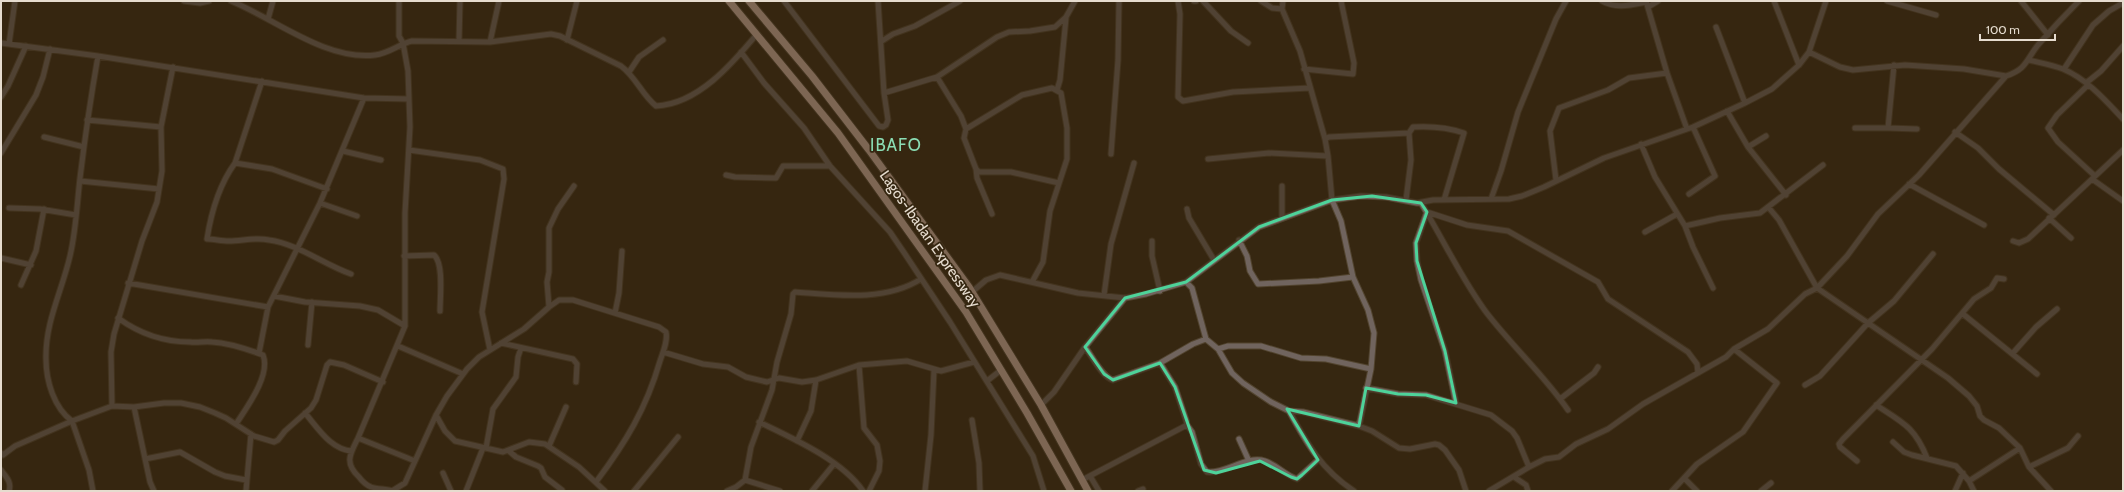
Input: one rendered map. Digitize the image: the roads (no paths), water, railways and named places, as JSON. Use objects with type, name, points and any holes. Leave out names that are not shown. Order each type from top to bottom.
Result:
[{"type":"highway","name":"Lagos-Ibadan Expressway","points":[[728,1],[814,103],[876,184],[966,312],[1071,491]]},
{"type":"highway","name":"Lagos-Ibadan Expressway","points":[[749,1],[812,76],[869,150],[972,292],[1041,405],[1088,491]]},
{"type":"street","points":[[9,44],[15,1]]},
{"type":"street","points":[[184,1],[200,3],[210,1]]},
{"type":"street","points":[[231,1],[306,40],[352,54],[375,55],[393,50],[403,43],[430,40],[490,42],[551,34],[607,59],[629,72],[649,101],[656,106],[663,106],[683,100],[702,90],[757,34]]},
{"type":"street","points":[[268,19],[273,1]]},
{"type":"street","points":[[399,1],[399,36],[403,43],[408,71],[410,127],[404,256],[405,326],[383,382],[352,451],[349,460],[351,468],[366,484],[372,487],[392,491],[404,483],[446,396],[463,374],[479,357],[524,329],[549,306],[559,300],[573,300],[663,329],[667,335],[654,382],[641,414],[622,448],[596,482]]},
{"type":"street","points":[[459,41],[460,1]]},
{"type":"street","points":[[490,42],[499,1]]},
{"type":"street","points":[[567,40],[577,1]]},
{"type":"street","points":[[784,1],[843,80],[880,126],[883,127],[886,125],[888,120],[884,93],[882,41],[878,1]]},
{"type":"street","points":[[882,41],[893,34],[915,26],[960,1]]},
{"type":"street","points":[[884,93],[937,76],[997,37],[1009,32],[1030,31],[1055,27],[1066,17],[1075,1]]},
{"type":"street","points":[[1111,154],[1118,60],[1119,1]]},
{"type":"street","points":[[1178,1],[1180,14],[1178,97],[1183,101],[1233,92],[1310,88]]},
{"type":"street","points":[[1203,1],[1230,31],[1248,43]]},
{"type":"street","points":[[1261,1],[1272,8],[1282,9]]},
{"type":"street","points":[[1283,1],[1282,9],[1300,51],[1325,139],[1332,200],[1341,221],[1353,277],[1372,320],[1374,333],[1371,369],[1359,426]]},
{"type":"street","points":[[1304,69],[1353,74],[1354,63],[1341,1]]},
{"type":"street","points":[[1491,199],[1501,171],[1518,112],[1556,20],[1566,1]]},
{"type":"street","points":[[1602,1],[1613,5],[1625,6],[1658,1]]},
{"type":"street","points":[[1774,1],[1799,66]]},
{"type":"street","points":[[972,292],[986,280],[1000,275],[1066,291],[1125,298],[1160,291],[1186,282],[1239,240],[1259,227],[1332,200],[1372,196],[1421,202],[1444,200],[1509,199],[1522,196],[1604,158],[1690,128],[1772,89],[1799,66],[1809,52],[1826,1]]},
{"type":"street","points":[[2021,1],[2048,34]]},
{"type":"street","points":[[1809,52],[1840,67],[1852,70],[1894,65],[1964,69],[2006,76],[2016,73],[2030,60],[2038,46],[2079,1]]},
{"type":"street","points":[[1890,2],[1936,15]]},
{"type":"street","points":[[1647,3],[1667,73],[1690,128],[1715,176],[1689,194]]},
{"type":"street","points":[[2064,69],[2093,25],[2109,11],[2123,3]]},
{"type":"street","points":[[1057,90],[1060,80],[1066,17]]},
{"type":"street","points":[[1716,27],[1745,103]]},
{"type":"street","points":[[629,72],[638,57],[663,40]]},
{"type":"street","points":[[1,43],[262,80],[364,98],[409,99]]},
{"type":"street","points":[[1,97],[14,75],[26,46]]},
{"type":"street","points":[[2123,46],[2101,71],[2057,115],[2048,128],[2058,142],[2093,177],[2123,201]]},
{"type":"street","points":[[1,153],[36,95],[50,49]]},
{"type":"street","points":[[741,52],[764,83],[804,128],[830,166],[890,232],[950,322],[1033,456],[1044,491]]},
{"type":"street","points":[[93,491],[87,463],[72,421],[62,411],[54,397],[46,361],[46,340],[56,298],[70,256],[87,120],[98,56]]},
{"type":"street","points":[[2030,60],[2064,69],[2087,84],[2105,99],[2123,119]]},
{"type":"street","points":[[1888,128],[1894,65]]},
{"type":"street","points":[[112,406],[111,352],[118,318],[128,283],[157,202],[162,171],[161,126],[173,67]]},
{"type":"street","points":[[1556,180],[1550,131],[1559,108],[1608,90],[1629,78],[1667,73]]},
{"type":"street","points":[[937,76],[961,116],[966,129],[964,138],[976,169],[977,178],[992,214]]},
{"type":"street","points":[[1489,491],[1529,467],[1545,460],[1559,457],[1576,444],[1608,429],[1643,404],[1726,357],[1734,349],[1768,329],[1805,294],[1817,288],[1847,256],[1878,214],[1909,184],[2006,76]]},
{"type":"street","points":[[262,80],[235,163],[226,175],[210,222],[207,239],[230,241],[253,238],[269,240],[298,250],[332,268],[351,274]]},
{"type":"street","points":[[966,129],[1022,95],[1045,89],[1057,90],[1061,94],[1065,108],[1068,144],[1066,159],[1050,211],[1042,262],[1032,282]]},
{"type":"street","points":[[259,353],[268,307],[298,250],[320,203],[364,98]]},
{"type":"street","points":[[1727,111],[1748,147],[1786,195]]},
{"type":"street","points":[[87,120],[161,126]]},
{"type":"street","points":[[1406,200],[1410,160],[1409,133],[1413,127],[1426,126],[1452,129],[1464,133],[1444,200]]},
{"type":"street","points":[[1855,128],[1917,128]]},
{"type":"street","points":[[1955,132],[1978,148],[2052,217],[2071,238]]},
{"type":"street","points":[[1325,139],[1409,133]]},
{"type":"street","points":[[1748,147],[1766,136]]},
{"type":"street","points":[[44,137],[84,147]]},
{"type":"street","points":[[1642,144],[1655,177],[1685,226],[1693,247],[1713,288]]},
{"type":"street","points":[[409,150],[480,160],[503,169],[504,179],[482,312],[490,350]]},
{"type":"street","points":[[2013,241],[2022,243],[2123,150]]},
{"type":"street","points":[[342,151],[381,160]]},
{"type":"street","points":[[1208,159],[1269,153],[1328,156]]},
{"type":"street","points":[[235,163],[272,169],[326,189]]},
{"type":"street","points":[[1104,295],[1111,244],[1134,163]]},
{"type":"street","points":[[1685,226],[1720,218],[1760,213],[1769,208],[1823,165]]},
{"type":"street","points":[[726,175],[735,178],[776,178],[783,166],[830,166]]},
{"type":"street","points":[[976,169],[979,172],[1011,172],[1059,183]]},
{"type":"street","points":[[80,181],[159,189]]},
{"type":"street","points":[[1909,184],[1984,225]]},
{"type":"street","points":[[549,306],[546,282],[549,272],[549,228],[558,209],[574,186]]},
{"type":"street","points":[[1282,186],[1282,218]]},
{"type":"street","points":[[1421,202],[1463,278],[1487,313],[1540,372],[1568,410]]},
{"type":"street","points":[[320,203],[357,216]]},
{"type":"street","points":[[9,208],[44,209],[76,215]]},
{"type":"street","points":[[1769,208],[1779,220],[1817,288],[1920,359],[1969,396],[1977,406],[1980,416],[1999,428],[2020,448],[2028,467],[2051,491]]},
{"type":"street","points":[[22,285],[36,251],[44,209]]},
{"type":"street","points":[[1186,209],[1189,218],[1214,260]]},
{"type":"street","points":[[1427,212],[1467,225],[1508,231],[1598,282],[1608,299],[1688,352],[1698,364],[1698,373]]},
{"type":"street","points":[[1427,212],[1416,243],[1418,261],[1421,280],[1445,352],[1456,403]]},
{"type":"street","points":[[1645,232],[1677,214]]},
{"type":"street","points":[[1239,240],[1247,256],[1250,271],[1258,284],[1319,281],[1353,277]]},
{"type":"street","points":[[1152,241],[1152,256],[1160,291]]},
{"type":"street","points":[[615,313],[619,293],[622,250]]},
{"type":"street","points":[[404,256],[434,254],[437,257],[440,265],[440,311]]},
{"type":"street","points":[[1805,385],[1820,376],[1868,323],[1894,301],[1934,254]]},
{"type":"street","points":[[1,258],[31,265]]},
{"type":"street","points":[[1857,461],[1844,451],[1839,444],[1963,314],[1974,299],[1991,288],[1997,278],[2004,279]]},
{"type":"street","points":[[727,491],[736,487],[745,480],[751,447],[772,390],[773,380],[792,314],[793,294],[795,292],[865,296],[900,290],[921,279]]},
{"type":"street","points":[[1186,282],[1192,288],[1206,339],[1218,349],[1232,373],[1243,383],[1271,402],[1288,411],[1303,412],[1359,426],[1372,431],[1399,448],[1410,449],[1435,444],[1439,445],[1445,450],[1459,470],[1466,491]]},
{"type":"street","points":[[128,283],[268,307]]},
{"type":"street","points":[[274,296],[312,302],[360,306],[378,310],[405,326]]},
{"type":"street","points":[[1041,405],[1054,392],[1085,347],[1125,298]]},
{"type":"street","points":[[308,345],[312,302]]},
{"type":"street","points":[[2013,353],[2036,328],[2057,309]]},
{"type":"street","points":[[1963,314],[2037,374]]},
{"type":"street","points":[[118,318],[132,328],[149,336],[188,342],[217,342],[263,355],[266,362],[264,372],[255,394],[236,424]]},
{"type":"street","points":[[1085,347],[1104,374],[1109,379],[1113,380],[1160,363],[1193,344],[1206,339]]},
{"type":"street","points":[[501,343],[573,359],[577,364],[576,382]]},
{"type":"street","points":[[398,346],[463,374]]},
{"type":"street","points":[[1218,349],[1228,346],[1260,346],[1301,358],[1326,359],[1371,369]]},
{"type":"street","points":[[466,491],[485,448],[493,409],[516,377],[518,357],[521,348]]},
{"type":"street","points":[[1672,491],[1698,464],[1743,432],[1777,383],[1734,349]]},
{"type":"street","points":[[663,352],[703,364],[728,367],[746,377],[767,382],[779,378],[802,382],[816,380],[860,365],[907,361],[934,370],[949,370],[974,362]]},
{"type":"street","points":[[2,455],[15,446],[72,421],[112,406],[134,407],[164,403],[181,403],[200,407],[226,418],[265,441],[274,442],[305,413],[316,400],[327,365],[330,362],[340,363],[383,382]]},
{"type":"street","points":[[1160,363],[1175,388],[1186,420],[1186,425],[1192,432],[1201,464],[1207,472],[1216,473],[1248,461],[1265,461],[1297,479],[1318,460]]},
{"type":"street","points":[[860,365],[864,428],[877,445],[880,461],[880,471],[869,491]]},
{"type":"street","points":[[1560,399],[1594,373],[1598,366]]},
{"type":"street","points":[[926,491],[931,435],[934,370]]},
{"type":"street","points":[[987,382],[1001,370]]},
{"type":"street","points":[[797,441],[811,411],[816,380]]},
{"type":"street","points":[[1366,388],[1398,394],[1426,395],[1491,415],[1504,424],[1517,438],[1529,467]]},
{"type":"street","points":[[1876,405],[1907,425],[1915,434],[1926,458]]},
{"type":"street","points":[[134,407],[145,459],[154,491]]},
{"type":"street","points":[[549,446],[566,407]]},
{"type":"street","points":[[1288,411],[1318,460],[1331,474],[1354,491]]},
{"type":"street","points":[[305,413],[329,440],[344,451],[352,451]]},
{"type":"street","points":[[436,415],[445,431],[455,441],[485,448],[509,451],[534,442],[549,446],[596,482],[605,491]]},
{"type":"street","points":[[972,420],[979,463],[980,491]]},
{"type":"street","points":[[759,422],[797,441],[834,464],[849,476],[863,491]]},
{"type":"street","points":[[1082,480],[1186,425]]},
{"type":"street","points":[[246,491],[251,434]]},
{"type":"street","points":[[2028,467],[2068,448],[2078,436]]},
{"type":"street","points":[[634,491],[678,437]]},
{"type":"street","points":[[358,438],[415,461]]},
{"type":"street","points":[[1239,439],[1248,461]]},
{"type":"street","points":[[1893,442],[1904,452],[1956,466],[1963,472],[1974,491]]},
{"type":"street","points":[[1969,481],[2020,448]]},
{"type":"street","points":[[509,451],[516,457],[541,468],[545,477],[562,490]]},
{"type":"street","points":[[145,459],[180,452],[215,472],[225,476],[246,480]]},
{"type":"street","points":[[812,491],[834,464]]},
{"type":"street","points":[[1,470],[8,479],[10,487],[9,491]]},
{"type":"street","points":[[1955,491],[1963,472]]},
{"type":"street","points":[[443,473],[451,491]]},
{"type":"street","points":[[1090,476],[1100,491]]},
{"type":"street","points":[[1514,477],[1526,485],[1528,491]]},
{"type":"street","points":[[1685,479],[1697,491]]},
{"type":"street","points":[[745,480],[780,491]]},
{"type":"street","points":[[1761,491],[1771,483]]},
{"type":"district","name":"IBAFO","points":[[896,145]]}]
